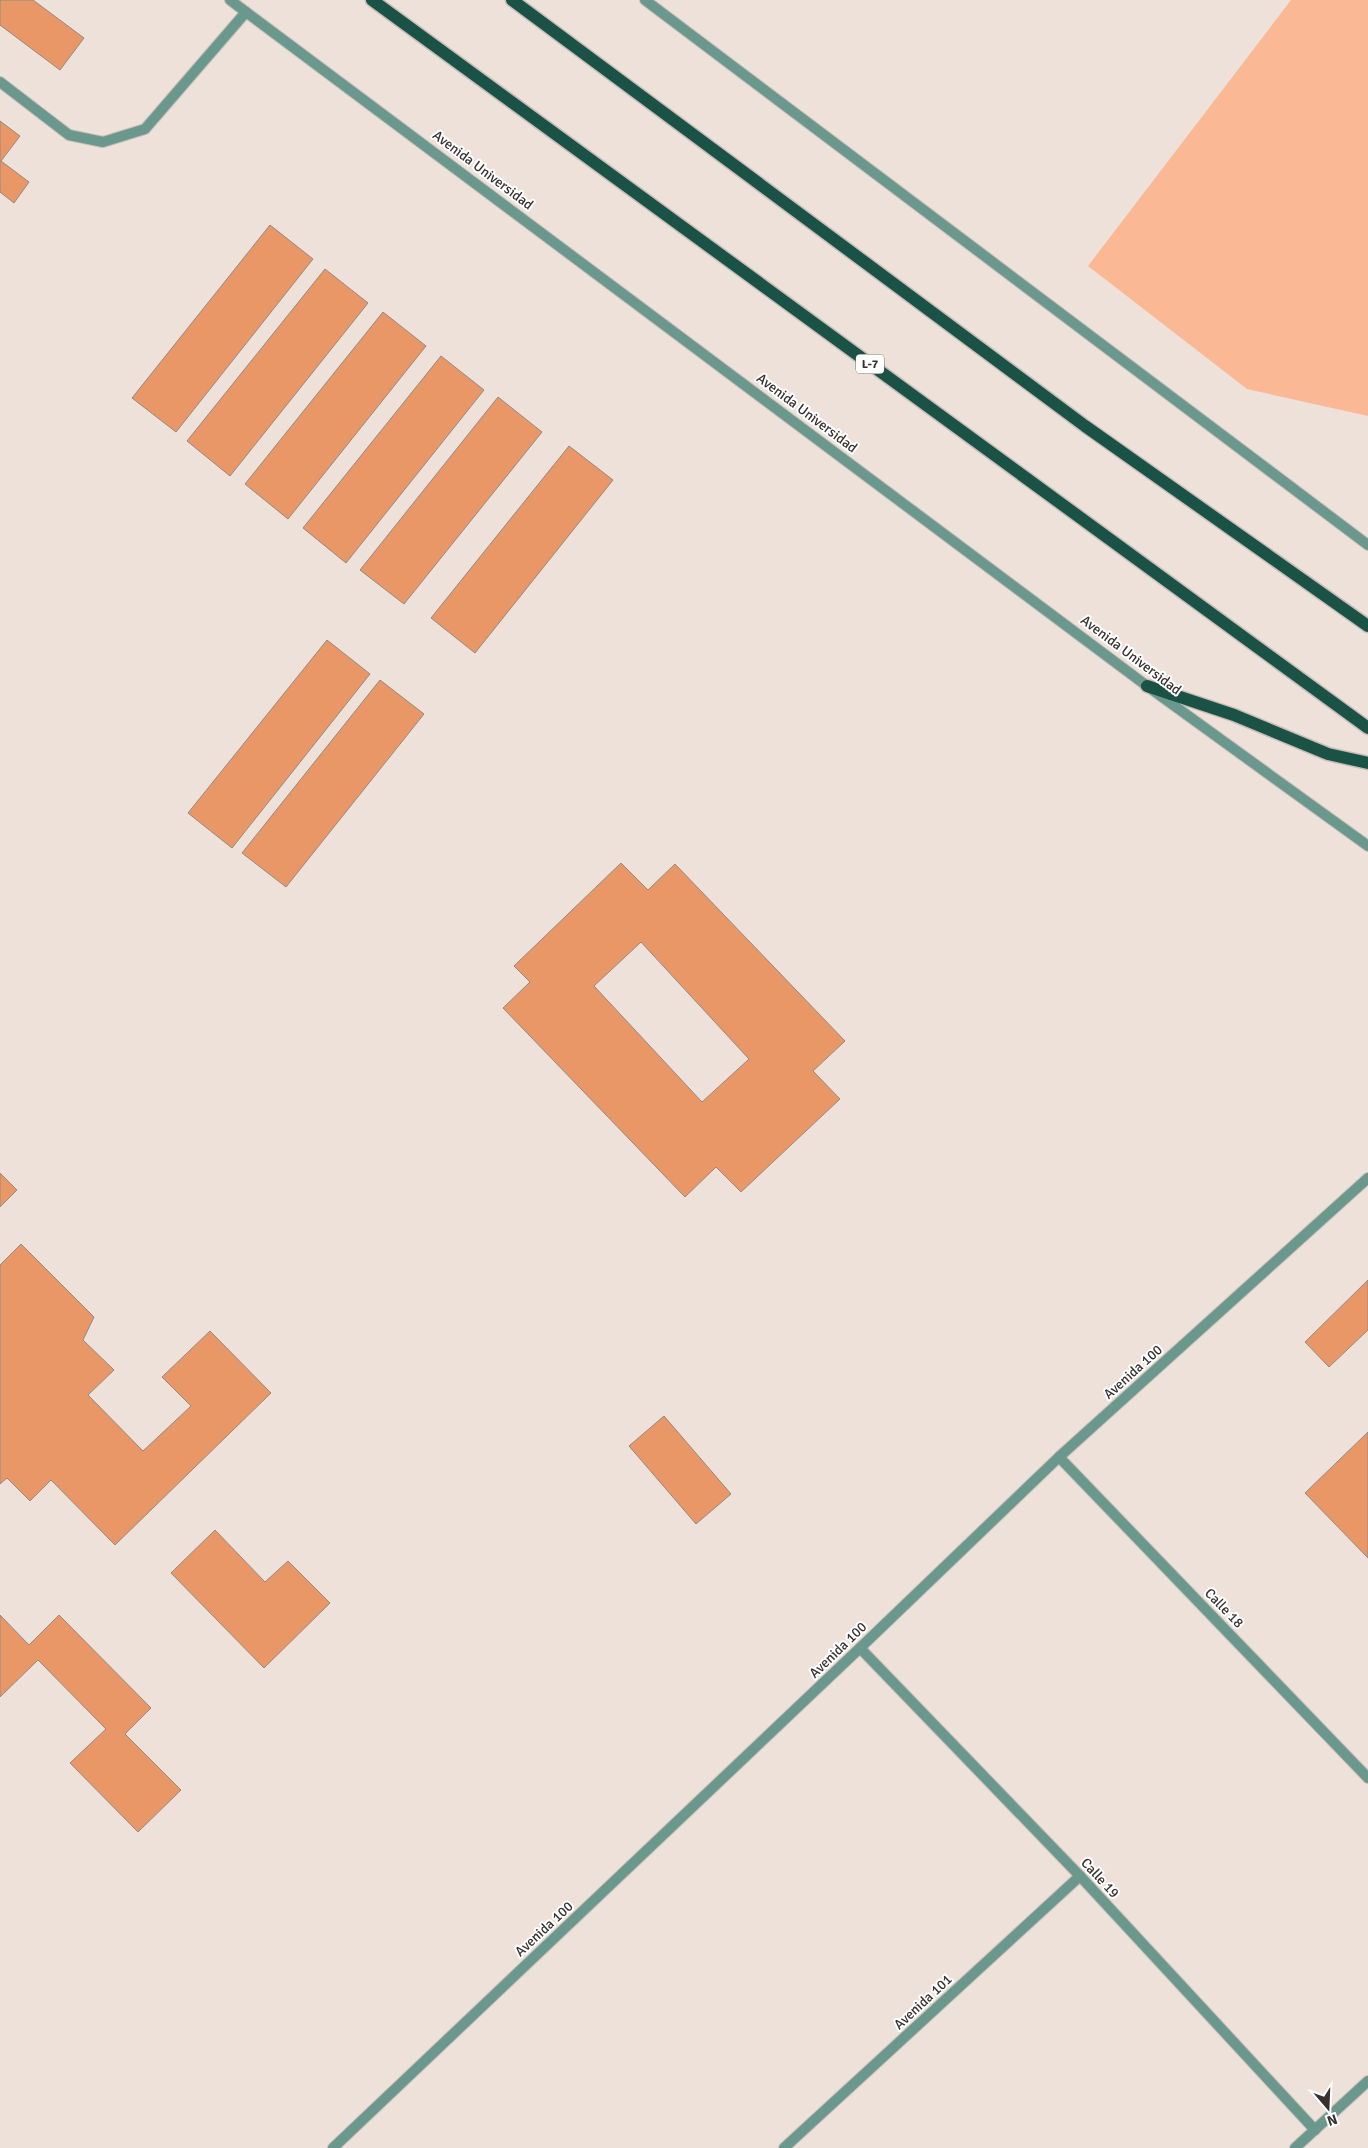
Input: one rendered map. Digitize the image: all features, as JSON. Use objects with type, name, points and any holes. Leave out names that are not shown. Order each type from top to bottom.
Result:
[{"type":"main road","name":"L-7","points":[[372,0],[1368,728]]},
{"type":"main road","points":[[512,0],[1085,426],[1368,626]]},
{"type":"main road","points":[[1147,686],[1234,715],[1328,754],[1368,763]]},
{"type":"street","name":"Avenida Universidad","points":[[230,0],[1147,686],[1368,846]]},
{"type":"street","points":[[645,0],[1368,545]]},
{"type":"street","points":[[0,82],[69,135],[103,142],[145,129],[246,12]]},
{"type":"street","name":"Avenida 100","points":[[333,2148],[860,1648],[1059,1456],[1368,1178]]},
{"type":"street","name":"Calle 18","points":[[1059,1456],[1368,1778]]},
{"type":"street","name":"Calle 19","points":[[860,1648],[1080,1876],[1315,2130]]},
{"type":"street","name":"Avenida 101","points":[[784,2148],[1080,1876]]},
{"type":"street","points":[[1295,2148],[1368,2081]]},
{"type":"shaded area","points":[[1291,0],[1368,0],[1368,416],[1247,389],[1088,266]]},
{"type":"building","points":[[0,0],[33,0],[84,38],[60,70],[0,25]]},
{"type":"building","points":[[0,121],[20,136],[1,161],[29,182],[14,203],[0,192]]},
{"type":"building","points":[[270,225],[313,259],[176,432],[132,398]]},
{"type":"building","points":[[325,269],[368,303],[230,476],[187,441]]},
{"type":"building","points":[[383,312],[426,346],[288,519],[245,484]]},
{"type":"building","points":[[441,356],[484,390],[346,563],[303,528]]},
{"type":"building","points":[[498,397],[542,432],[404,604],[360,570]]},
{"type":"building","points":[[569,446],[613,480],[475,653],[431,618]]},
{"type":"building","points":[[327,640],[370,674],[232,848],[188,813]]},
{"type":"building","points":[[380,680],[424,714],[286,887],[242,853]]},
{"type":"building","points":[[621,863],[648,890],[675,864],[845,1041],[813,1071],[840,1099],[741,1192],[716,1167],[685,1197],[503,1008],[530,982],[514,966]],"holes":[[[641,942],[749,1059],[702,1102],[594,986]]]},
{"type":"building","points":[[0,1173],[17,1190],[0,1207]]},
{"type":"building","points":[[21,1244],[94,1317],[83,1340],[114,1370],[88,1395],[143,1451],[191,1406],[162,1377],[210,1331],[271,1393],[115,1545],[51,1480],[30,1501],[7,1478],[0,1484],[0,1265]]},
{"type":"building","points":[[1368,1280],[1368,1330],[1329,1367],[1305,1342]]},
{"type":"building","points":[[664,1416],[731,1494],[696,1524],[629,1446]]},
{"type":"building","points":[[1368,1432],[1368,1558],[1305,1493]]},
{"type":"building","points":[[215,1530],[265,1582],[288,1561],[330,1603],[264,1668],[171,1573]]},
{"type":"building","points":[[0,1615],[29,1645],[59,1615],[151,1708],[125,1734],[181,1790],[138,1832],[70,1763],[106,1729],[38,1660],[0,1697]]}]
